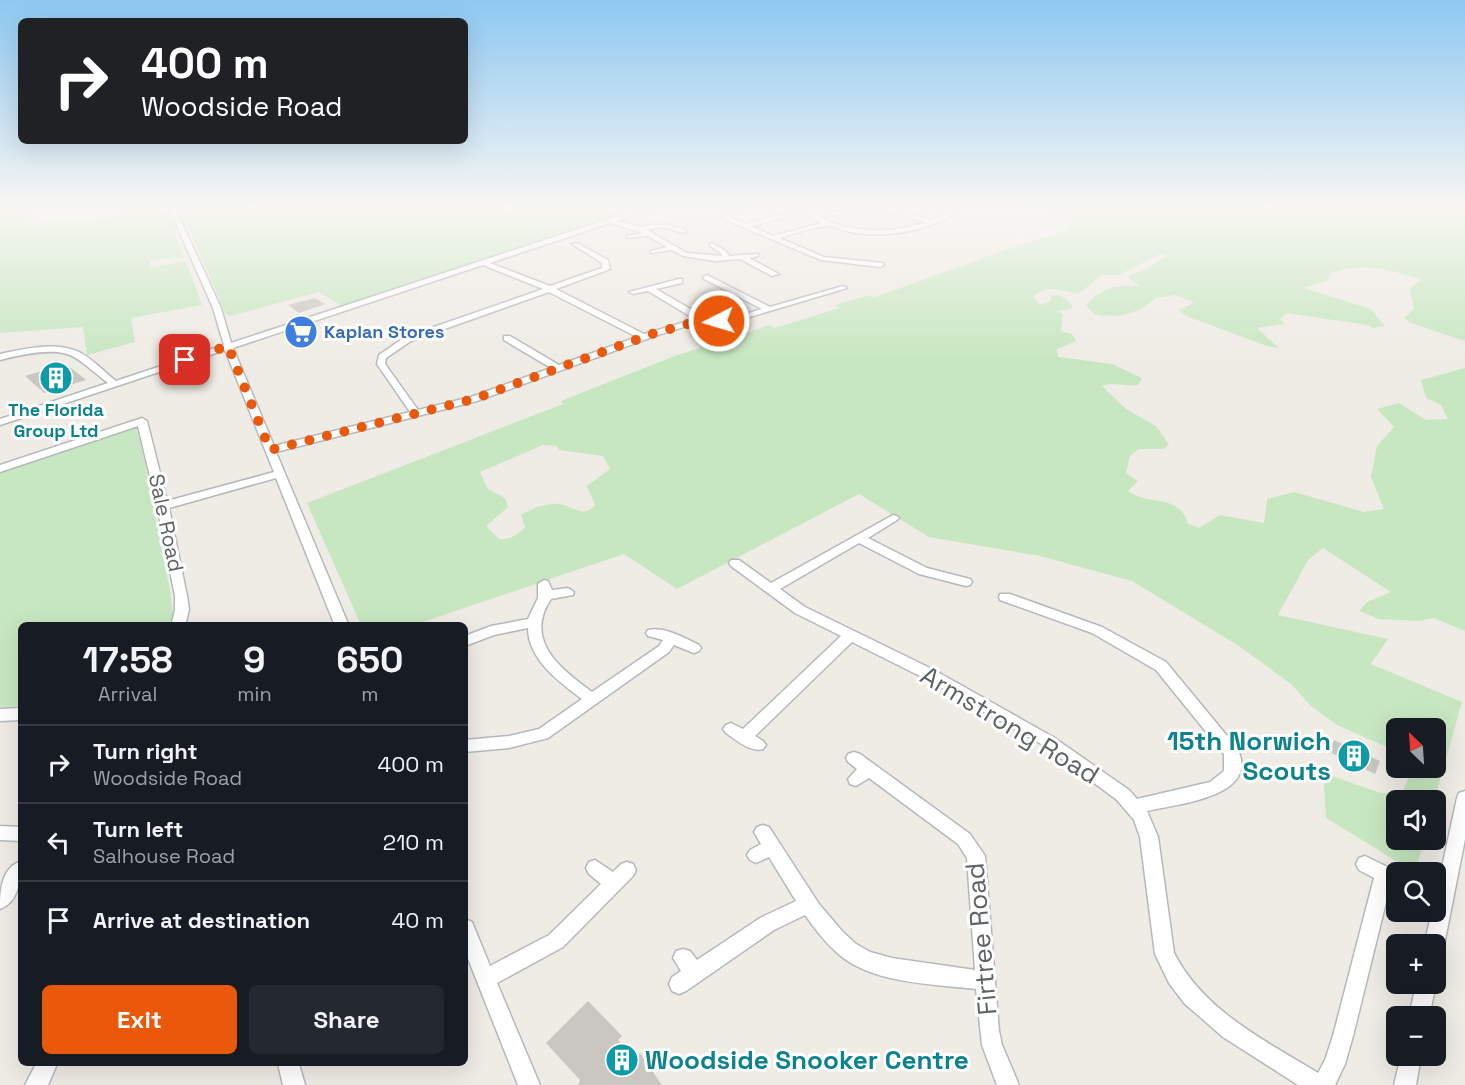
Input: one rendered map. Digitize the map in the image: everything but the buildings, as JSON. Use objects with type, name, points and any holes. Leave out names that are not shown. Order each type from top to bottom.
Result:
[{"type":"street","points":[[194,257],[217,308],[228,346],[340,622]]},
{"type":"street","points":[[0,422],[499,257]]},
{"type":"street","points":[[416,414],[381,364],[382,357],[401,342],[547,288],[606,269],[605,262],[595,257]]},
{"type":"street","points":[[701,257],[727,259],[743,257]]},
{"type":"street","points":[[748,257],[776,274]]},
{"type":"street","points":[[819,257],[827,260],[880,265]]},
{"type":"street","points":[[482,262],[547,288],[644,337]]},
{"type":"street","points":[[707,277],[770,310]]},
{"type":"street","points":[[633,292],[679,280]]},
{"type":"street","points":[[649,288],[691,313],[698,322]]},
{"type":"street","points":[[270,450],[474,399],[644,337],[698,322],[735,319],[836,288]]},
{"type":"street","points":[[507,338],[558,368]]},
{"type":"street","points":[[0,357],[32,351],[69,351],[114,384]]},
{"type":"street","name":"Sale Road","points":[[0,469],[141,420],[163,506],[181,596],[182,610],[179,622]]},
{"type":"street","points":[[163,506],[280,474]]},
{"type":"street","points":[[770,589],[893,518]]},
{"type":"street","points":[[860,538],[922,572],[966,582]]},
{"type":"street","name":"Armstrong Road","points":[[735,563],[800,610],[1048,741],[1107,783],[1134,807],[1141,816],[1149,837],[1165,954],[1170,969],[1194,1002],[1211,1016],[1317,1085]]},
{"type":"street","points":[[568,592],[545,589],[535,622],[538,644],[544,656],[593,700]]},
{"type":"street","points":[[1005,597],[1108,635],[1161,666],[1232,752],[1235,766],[1232,776],[1226,783],[1214,788],[1134,807]]},
{"type":"street","points":[[468,640],[491,631],[535,622]]},
{"type":"street","points":[[653,633],[672,638],[694,648]]},
{"type":"street","points":[[758,745],[737,733],[851,635]]},
{"type":"street","points":[[468,746],[529,739],[543,734],[664,649],[672,638]]},
{"type":"street","points":[[0,715],[18,714]]},
{"type":"street","name":"Firtree Road","points":[[859,769],[971,847],[979,865],[992,1045],[1008,1085]]},
{"type":"street","points":[[1436,934],[1465,798]]},
{"type":"street","points":[[0,832],[18,834]]},
{"type":"street","points":[[764,845],[832,936],[863,959],[876,964],[986,981]]},
{"type":"street","points":[[1365,864],[1386,875]]},
{"type":"street","points":[[485,979],[556,941],[621,877],[595,868]]},
{"type":"street","points":[[0,901],[18,874]]},
{"type":"street","points":[[1323,1085],[1334,1064],[1386,890]]},
{"type":"street","points":[[686,972],[767,924],[810,904]]},
{"type":"street","points":[[468,936],[529,1085]]},
{"type":"street","points":[[289,1066],[294,1085]]},
{"type":"street","points":[[1405,1085],[1409,1066]]},
{"type":"green space","points":[[0,257],[184,257],[150,261],[150,267],[186,261],[202,305],[131,318],[135,342],[87,355],[83,327],[0,333]]},
{"type":"green space","points":[[201,257],[494,257],[342,306],[319,292],[230,316],[226,314]]},
{"type":"green space","points":[[987,257],[1155,257],[1119,275],[1102,275],[1078,294],[1049,289],[1033,297],[1040,305],[1051,301],[1051,296],[1059,295],[1070,302],[1073,309],[1057,311],[1063,314],[1061,331],[1072,334],[1076,341],[1057,349],[1058,357],[1112,364],[1142,378],[1138,385],[1102,386],[1126,409],[1156,426],[1169,445],[1163,449],[1139,449],[1130,456],[1126,473],[1138,481],[1128,491],[1146,499],[1171,504],[1184,514],[1188,524],[1199,528],[1220,515],[1264,523],[1267,499],[1294,492],[1364,512],[1384,509],[1371,477],[1377,446],[1394,427],[1377,409],[1399,403],[1426,420],[1448,419],[1441,405],[1426,398],[1421,380],[1465,368],[1465,631],[1434,618],[1420,621],[1379,619],[1359,611],[1367,602],[1391,592],[1323,548],[1308,560],[1278,615],[1388,639],[1371,664],[1462,702],[1446,759],[1446,718],[1386,718],[1386,747],[1337,725],[1311,706],[1291,684],[1239,646],[1132,581],[1040,556],[929,537],[859,494],[677,589],[624,554],[423,622],[360,622],[307,503],[563,404],[561,401],[672,357],[770,325],[775,328],[840,308],[835,305],[866,296],[875,297]],"holes":[[[543,445],[557,446],[559,450],[603,456],[610,469],[587,486],[595,505],[591,509],[578,511],[559,504],[534,508],[521,515],[525,527],[510,538],[499,539],[486,526],[508,507],[505,498],[488,489],[480,472]]]},
{"type":"green space","points":[[1165,257],[1465,257],[1465,341],[1411,323],[1404,318],[1414,309],[1410,289],[1421,279],[1376,268],[1343,269],[1331,273],[1328,280],[1304,288],[1371,309],[1385,326],[1373,328],[1368,325],[1286,313],[1280,319],[1284,324],[1257,328],[1279,348],[1267,346],[1186,316],[1179,310],[1194,303],[1176,295],[1155,298],[1142,308],[1127,314],[1110,316],[1094,314],[1086,305],[1105,290],[1123,286],[1139,286],[1127,276],[1146,269]]},
{"type":"green space","points":[[129,428],[137,430],[173,614],[170,622],[18,622],[18,706],[0,707],[0,472]]},
{"type":"green space","points":[[1323,773],[1386,793],[1386,850],[1421,850],[1418,862],[1398,862],[1326,818]]},
{"type":"green space","points":[[1409,778],[1441,778],[1437,790],[1403,790]]},
{"type":"place","name":"Kaplan Stores","points":[[301,332]]},
{"type":"place","name":"The Florida Group Ltd","points":[[56,378]]},
{"type":"place","name":"15th Norwich Scouts","points":[[1354,756]]},
{"type":"place","name":"Woodside Snooker Centre","points":[[622,1060]]},
{"type":"route","points":[[185,360],[228,346],[270,450],[474,399],[652,334],[695,322],[719,321]]}]
